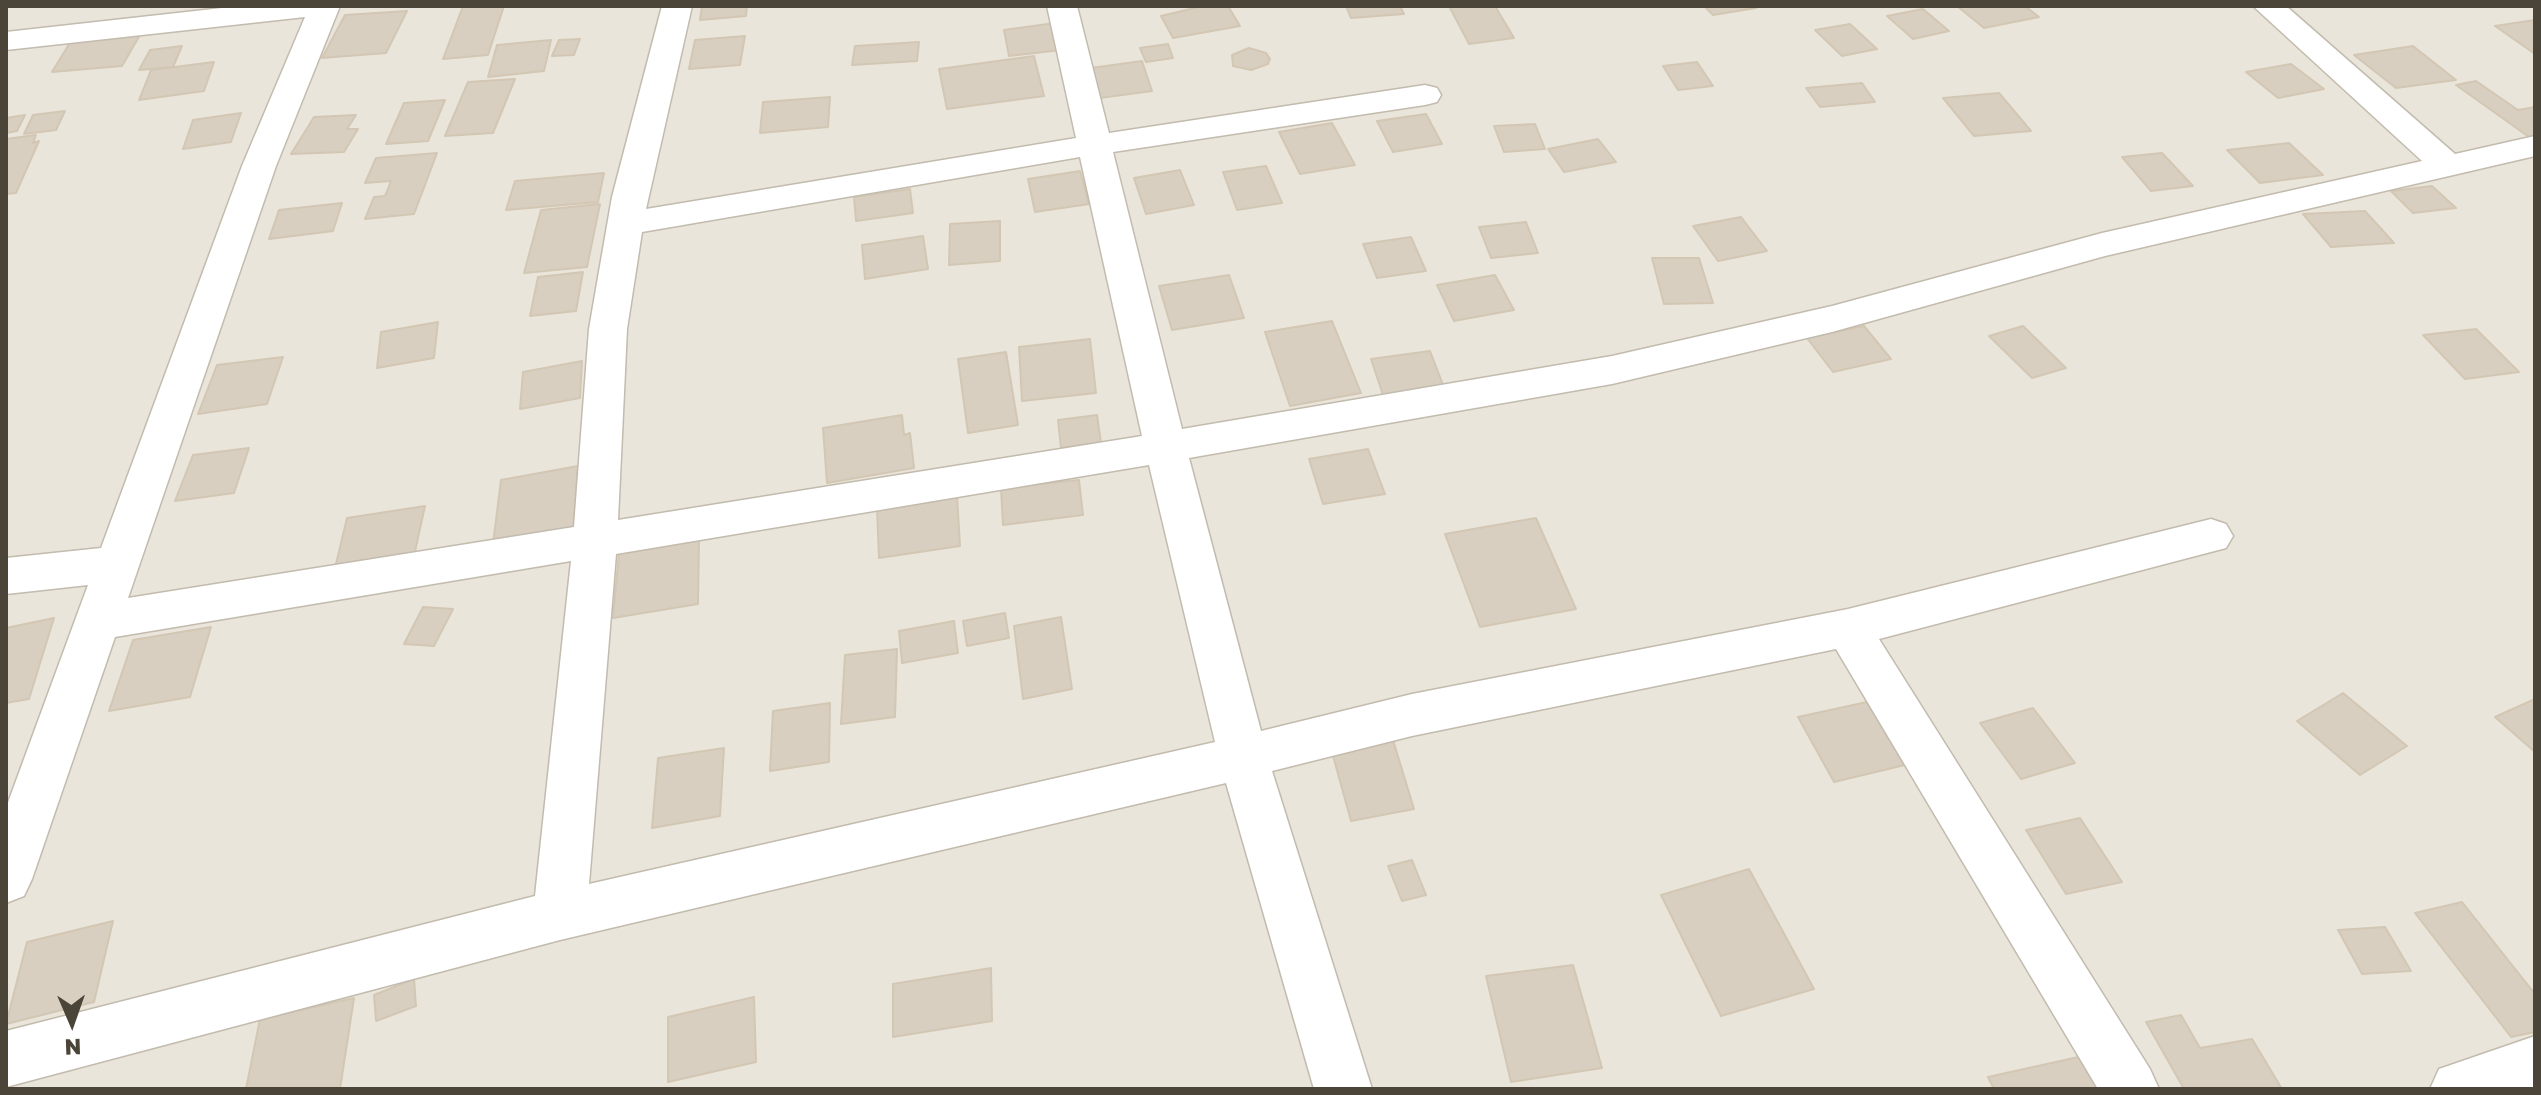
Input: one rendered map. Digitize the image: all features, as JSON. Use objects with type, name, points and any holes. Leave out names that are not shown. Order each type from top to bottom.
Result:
[{"type":"street","points":[[6,41],[324,6],[259,166],[6,879]]},
{"type":"street","points":[[560,915],[595,540],[608,329],[625,224],[677,6]]},
{"type":"street","points":[[1062,6],[1243,757],[1343,1089]]},
{"type":"street","points":[[2268,6],[2448,166]]},
{"type":"street","points":[[625,224],[1094,145],[1425,95]]},
{"type":"street","points":[[96,622],[1166,447],[1626,366],[1832,319],[2102,245],[2535,146]]},
{"type":"street","points":[[6,1059],[560,915],[1412,715],[1848,628],[2211,536]]},
{"type":"street","points":[[6,576],[117,564]]},
{"type":"street","points":[[1848,628],[2130,1089]]},
{"type":"street","points":[[2459,1089],[2535,1064]]},
{"type":"shaded area","points":[[6,6],[2535,6],[2535,1089],[6,1089]]},
{"type":"building","points":[[463,6],[504,6],[488,55],[443,59]]},
{"type":"building","points":[[702,6],[747,6],[746,16],[700,20]]},
{"type":"building","points":[[1203,6],[1228,6],[1240,26],[1173,38],[1161,16]]},
{"type":"building","points":[[1346,6],[1400,6],[1404,14],[1351,18]]},
{"type":"building","points":[[1449,6],[1495,6],[1514,38],[1469,44]]},
{"type":"building","points":[[1704,6],[1755,6],[1756,8],[1713,15]]},
{"type":"building","points":[[1957,6],[2025,6],[2039,17],[1984,28]]},
{"type":"building","points":[[1923,9],[1949,31],[1913,39],[1887,16]]},
{"type":"building","points":[[407,11],[386,53],[322,58],[345,15]]},
{"type":"building","points":[[2535,20],[2535,54],[2495,26]]},
{"type":"building","points":[[1055,23],[1061,50],[1009,56],[1004,30]]},
{"type":"building","points":[[1850,24],[1877,49],[1842,56],[1815,30]]},
{"type":"building","points":[[140,35],[122,66],[52,72],[71,41]]},
{"type":"building","points":[[745,36],[740,65],[689,69],[695,40]]},
{"type":"building","points":[[580,39],[574,55],[552,56],[559,40]]},
{"type":"building","points":[[551,40],[544,71],[488,77],[497,45]]},
{"type":"building","points":[[919,42],[917,61],[852,65],[855,46]]},
{"type":"building","points":[[1168,44],[1173,58],[1146,62],[1140,48]]},
{"type":"building","points":[[182,46],[173,67],[139,70],[150,50]]},
{"type":"building","points":[[2413,46],[2456,80],[2396,88],[2354,55]]},
{"type":"building","points":[[1249,48],[1266,53],[1270,59],[1268,64],[1251,70],[1233,66],[1232,55]]},
{"type":"building","points":[[1034,56],[1044,96],[947,109],[939,69]]},
{"type":"building","points":[[1142,61],[1152,91],[1100,98],[1091,68]]},
{"type":"building","points":[[214,62],[204,91],[139,100],[151,70]]},
{"type":"building","points":[[1697,62],[1713,86],[1678,90],[1663,66]]},
{"type":"building","points":[[2291,64],[2324,89],[2278,98],[2246,72]]},
{"type":"building","points":[[515,79],[493,133],[445,136],[468,82]]},
{"type":"building","points":[[2476,81],[2518,110],[2535,107],[2535,135],[2529,137],[2456,85]]},
{"type":"building","points":[[1862,83],[1875,102],[1820,107],[1806,88]]},
{"type":"building","points":[[1999,93],[2031,131],[1974,136],[1943,98]]},
{"type":"building","points":[[830,97],[828,127],[760,133],[763,102]]},
{"type":"building","points":[[445,100],[428,141],[386,144],[404,103]]},
{"type":"building","points":[[65,111],[56,130],[24,134],[33,115]]},
{"type":"building","points":[[241,113],[231,142],[183,149],[193,120]]},
{"type":"building","points":[[1426,114],[1442,144],[1393,152],[1377,121]]},
{"type":"building","points":[[25,115],[17,131],[6,133],[6,118]]},
{"type":"building","points":[[356,115],[347,129],[358,129],[344,152],[291,154],[314,117]]},
{"type":"building","points":[[1332,123],[1355,165],[1300,174],[1279,132]]},
{"type":"building","points":[[1535,124],[1545,149],[1504,152],[1494,126]]},
{"type":"building","points":[[36,135],[33,143],[39,141],[16,193],[6,194],[6,139]]},
{"type":"building","points":[[1598,139],[1616,162],[1564,172],[1548,149]]},
{"type":"building","points":[[2289,143],[2323,175],[2260,183],[2227,150]]},
{"type":"building","points":[[437,153],[414,214],[365,219],[374,197],[385,196],[391,181],[365,183],[376,158]]},
{"type":"building","points":[[2162,153],[2193,186],[2151,191],[2122,157]]},
{"type":"building","points":[[1266,166],[1282,203],[1237,210],[1223,172]]},
{"type":"building","points":[[1180,170],[1194,205],[1146,214],[1134,178]]},
{"type":"building","points":[[1080,171],[1089,204],[1035,212],[1028,179]]},
{"type":"building","points":[[604,173],[598,202],[506,210],[515,181]]},
{"type":"building","points":[[2432,186],[2456,208],[2413,213],[2391,191]]},
{"type":"building","points":[[910,189],[913,213],[856,221],[854,197]]},
{"type":"building","points":[[342,203],[333,231],[269,239],[279,210]]},
{"type":"building","points":[[600,204],[587,267],[524,273],[541,210]]},
{"type":"building","points":[[2365,211],[2394,243],[2331,247],[2303,214]]},
{"type":"building","points":[[1741,217],[1767,251],[1718,261],[1693,226]]},
{"type":"building","points":[[1000,221],[1000,261],[949,265],[950,224]]},
{"type":"building","points":[[1526,222],[1538,253],[1491,258],[1479,227]]},
{"type":"building","points":[[923,236],[928,269],[865,279],[862,245]]},
{"type":"building","points":[[1411,237],[1426,271],[1377,278],[1363,244]]},
{"type":"building","points":[[1652,258],[1699,258],[1713,303],[1664,304]]},
{"type":"building","points":[[583,272],[576,311],[530,316],[538,277]]},
{"type":"building","points":[[1229,275],[1244,318],[1172,330],[1159,286]]},
{"type":"building","points":[[1495,275],[1514,310],[1454,321],[1437,285]]},
{"type":"building","points":[[1332,321],[1361,393],[1290,406],[1265,332]]},
{"type":"building","points":[[438,322],[434,358],[377,368],[381,332]]},
{"type":"building","points":[[1864,326],[1891,359],[1833,372],[1807,338]]},
{"type":"building","points":[[2023,326],[2066,368],[2032,378],[1989,336]]},
{"type":"building","points":[[2476,329],[2519,372],[2465,379],[2423,335]]},
{"type":"building","points":[[1090,339],[1096,393],[1022,401],[1019,347]]},
{"type":"building","points":[[1430,351],[1445,390],[1384,398],[1371,359]]},
{"type":"building","points":[[1006,352],[1018,425],[968,433],[958,359]]},
{"type":"building","points":[[283,357],[267,404],[198,414],[217,365]]},
{"type":"building","points":[[582,361],[580,398],[520,409],[523,372]]},
{"type":"building","points":[[902,415],[904,435],[910,433],[914,468],[827,483],[823,428]]},
{"type":"building","points":[[1097,415],[1101,443],[1061,448],[1058,420]]},
{"type":"building","points":[[249,448],[234,493],[175,501],[193,455]]},
{"type":"building","points":[[1368,449],[1385,494],[1323,504],[1309,459]]},
{"type":"building","points":[[578,466],[573,530],[493,544],[501,480]]},
{"type":"building","points":[[1079,480],[1083,515],[1003,525],[1001,488]]},
{"type":"building","points":[[957,496],[960,546],[879,558],[877,508]]},
{"type":"building","points":[[425,506],[414,556],[335,568],[347,518]]},
{"type":"building","points":[[1536,518],[1576,609],[1480,627],[1445,534]]},
{"type":"building","points":[[699,539],[698,604],[613,618],[619,553]]},
{"type":"building","points":[[423,607],[453,609],[434,646],[404,644]]},
{"type":"building","points":[[1005,613],[1009,638],[967,646],[963,621]]},
{"type":"building","points":[[1061,617],[1072,689],[1023,699],[1014,626]]},
{"type":"building","points":[[54,618],[29,699],[6,703],[6,628]]},
{"type":"building","points":[[954,621],[958,653],[902,663],[899,631]]},
{"type":"building","points":[[211,627],[190,697],[109,711],[133,640]]},
{"type":"building","points":[[897,649],[895,717],[841,724],[845,655]]},
{"type":"building","points":[[2343,693],[2407,746],[2360,775],[2297,721]]},
{"type":"building","points":[[2535,699],[2535,752],[2495,717]]},
{"type":"building","points":[[1867,702],[1905,765],[1834,782],[1798,717]]},
{"type":"building","points":[[830,703],[829,762],[770,771],[773,711]]},
{"type":"building","points":[[2033,708],[2075,763],[2021,779],[1980,723]]},
{"type":"building","points":[[1393,740],[1414,809],[1351,821],[1332,752]]},
{"type":"building","points":[[724,748],[720,816],[652,828],[658,758]]},
{"type":"building","points":[[2080,818],[2122,882],[2066,894],[2026,830]]},
{"type":"building","points":[[1412,860],[1426,895],[1402,901],[1388,866]]},
{"type":"building","points":[[1749,869],[1814,989],[1721,1016],[1661,895]]},
{"type":"building","points":[[2462,902],[2535,994],[2535,1032],[2511,1037],[2415,913]]},
{"type":"building","points":[[113,921],[94,1002],[6,1024],[27,942]]},
{"type":"building","points":[[2385,927],[2411,971],[2362,974],[2338,930]]},
{"type":"building","points":[[1573,965],[1602,1068],[1511,1082],[1486,976]]},
{"type":"building","points":[[991,968],[992,1021],[893,1037],[893,984]]},
{"type":"building","points":[[414,979],[416,1006],[376,1021],[374,995]]},
{"type":"building","points":[[754,997],[756,1062],[668,1082],[668,1017]]},
{"type":"building","points":[[354,998],[340,1089],[246,1089],[260,1019]]},
{"type":"building","points":[[2181,1015],[2200,1048],[2252,1039],[2282,1089],[2184,1089],[2146,1022]]},
{"type":"building","points":[[2083,1056],[2101,1089],[1994,1089],[1988,1077]]}]
